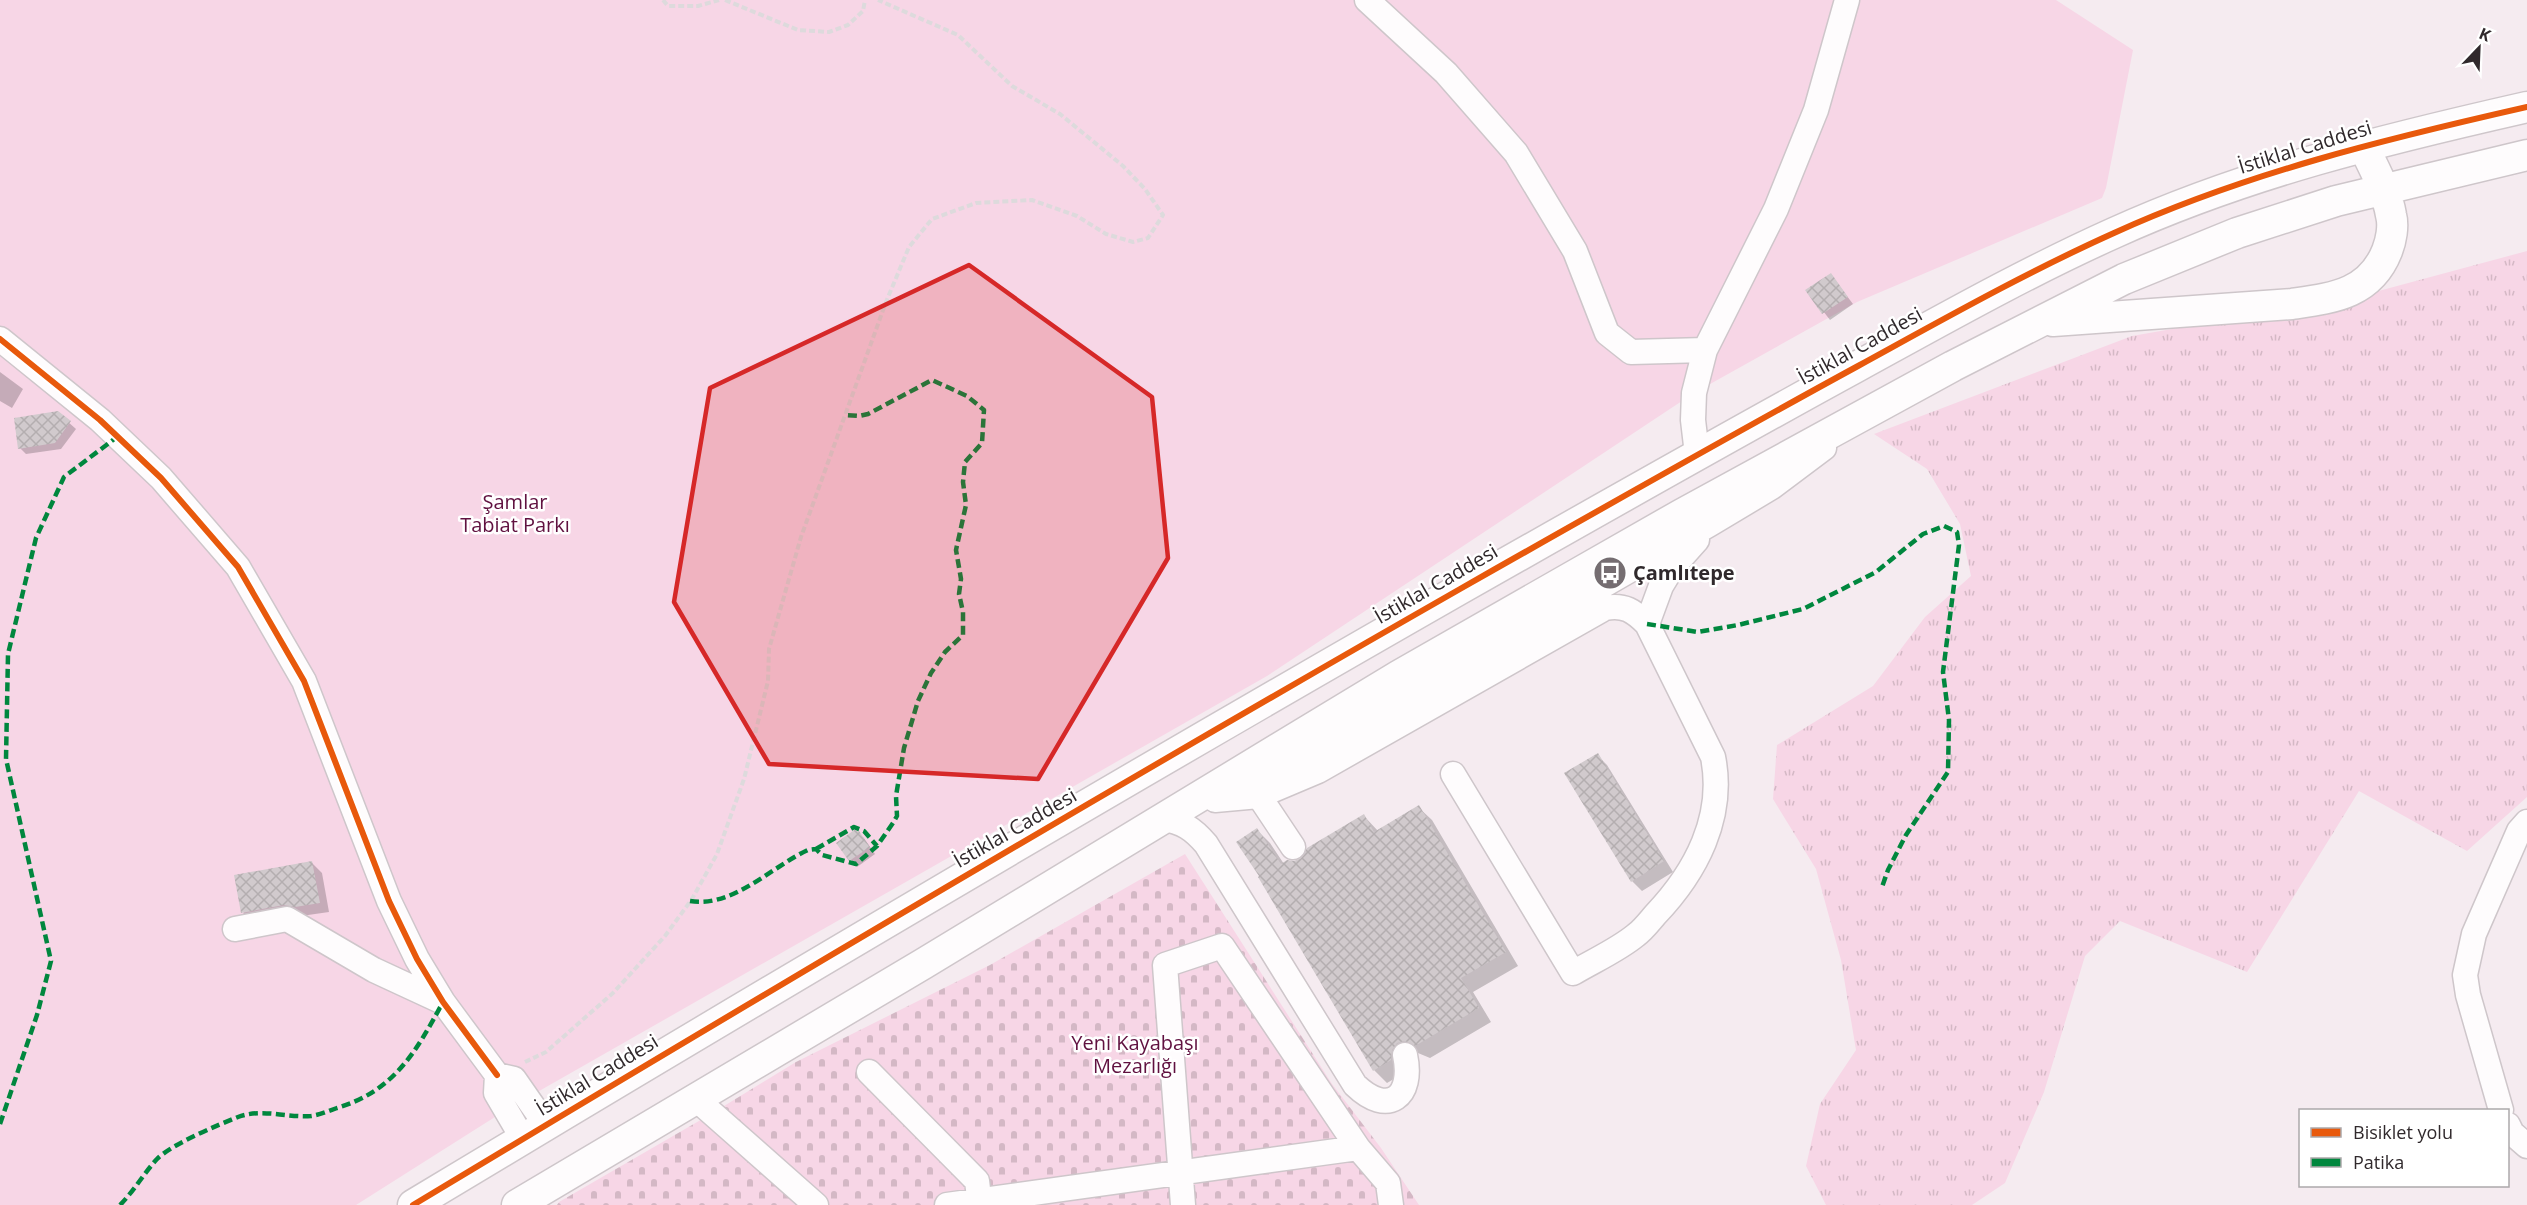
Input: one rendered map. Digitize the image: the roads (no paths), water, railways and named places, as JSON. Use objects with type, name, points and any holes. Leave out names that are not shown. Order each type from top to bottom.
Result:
[{"type":"main road","name":"İstiklal Caddesi","points":[[413,1205],[1138,775],[1697,454],[1943,319],[2114,232],[2227,188],[2326,155],[2527,107]]},
{"type":"main road","points":[[2038,323],[2292,304],[2330,298],[2363,286],[2381,266],[2391,243],[2392,215],[2363,146]]},
{"type":"main road","points":[[517,1205],[1419,664],[1692,509],[2038,323],[2124,279],[2237,233],[2336,201],[2527,155]]},
{"type":"street","points":[[1367,0],[1446,74],[1516,153],[1575,251],[1607,333],[1631,352],[1705,350]]},
{"type":"street","points":[[1697,454],[1693,420],[1694,393],[1705,350],[1776,209],[1812,122],[1847,0]]},
{"type":"street","points":[[0,339],[100,420],[161,478],[238,567],[304,681],[389,901],[417,959],[443,1002],[497,1075],[514,1079],[535,1132]]},
{"type":"street","points":[[1163,819],[1215,800],[1319,748],[1710,524],[1772,487],[1886,403]]},
{"type":"street","points":[[1647,624],[1661,586],[1672,568],[1710,524]]},
{"type":"street","points":[[1215,800],[1259,796],[1318,771],[1605,608],[1616,606],[1629,609],[1647,624],[1713,757],[1717,774],[1709,833],[1696,862],[1667,902],[1636,935],[1573,974],[1453,774]]},
{"type":"street","points":[[1259,796],[1293,847]]},
{"type":"street","points":[[1163,819],[1177,821],[1193,829],[1206,844],[1361,1091],[1368,1097],[1379,1101],[1389,1101],[1400,1094],[1405,1086],[1408,1069],[1405,1055]]},
{"type":"street","points":[[2501,1109],[2468,995],[2465,975],[2474,934],[2519,831],[2527,822]]},
{"type":"street","points":[[235,929],[287,920],[374,970],[443,1002]]},
{"type":"street","points":[[1183,1205],[1165,965],[1222,946],[1358,1148],[1388,1183],[1391,1205]]},
{"type":"street","points":[[869,1072],[977,1181],[980,1203]]},
{"type":"street","points":[[696,1099],[816,1205]]},
{"type":"street","points":[[2509,1127],[2512,1133],[2527,1146]]},
{"type":"street","points":[[947,1205],[980,1203],[1358,1148]]},
{"type":"place","name":"Çamlıtepe","points":[[1610,573]]},
{"type":"park label","name":"Şamlar Tabiat Parkı","points":[[515,514]]},
{"type":"park label","name":"Yeni Kayabaşı Mezarlığı","points":[[1135,1054]]}]
